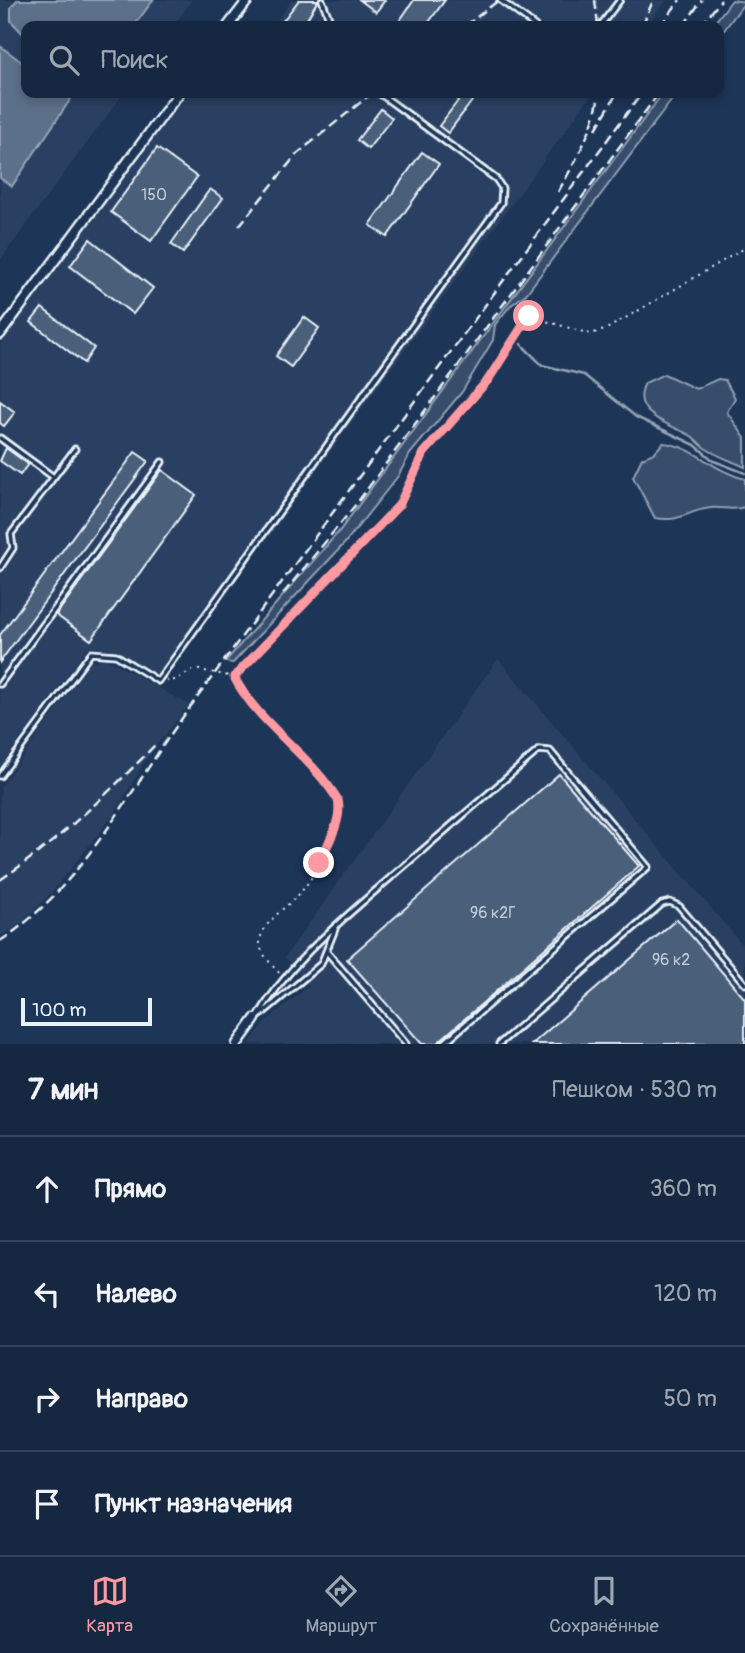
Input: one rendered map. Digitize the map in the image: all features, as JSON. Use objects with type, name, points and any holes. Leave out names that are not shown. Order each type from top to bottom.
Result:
[{"type":"street","points":[[232,21],[248,0]]},
{"type":"street","points":[[0,334],[175,98]]},
{"type":"street","points":[[237,1044],[256,1019]]},
{"type":"lane","points":[[321,0],[330,21]]},
{"type":"lane","points":[[500,0],[529,21]]},
{"type":"lane","points":[[604,21],[620,0]]},
{"type":"lane","points":[[0,776],[91,653],[116,655],[158,681],[501,203],[502,188],[496,179],[386,98]]},
{"type":"lane","points":[[0,438],[52,476]]},
{"type":"lane","points":[[0,568],[13,548],[11,534],[52,476],[60,471],[75,449]]},
{"type":"lane","points":[[0,684],[162,463]]},
{"type":"lane","points":[[256,1019],[284,979],[336,925],[539,750],[550,751],[647,862],[648,867],[443,1044]]},
{"type":"lane","points":[[499,1044],[662,904],[670,902],[679,906],[745,984]]},
{"type":"lane","points":[[256,1019],[308,979],[321,964],[336,925]]},
{"type":"lane","points":[[327,952],[406,1044]]},
{"type":"path","points":[[234,677],[399,505],[424,453],[488,380],[529,316],[590,334],[605,330],[745,248]]},
{"type":"path","points":[[158,681],[175,680],[195,669],[234,677]]},
{"type":"path","points":[[234,677],[246,700],[305,756],[329,785],[340,808],[319,863],[302,892],[267,926],[259,940],[260,949],[284,979]]},
{"type":"shaded area","points":[[0,0],[192,0],[177,21],[21,21],[21,98],[120,98],[0,260]]},
{"type":"shaded area","points":[[17,0],[153,0],[138,21],[21,21],[21,32],[11,21],[11,7]]},
{"type":"shaded area","points":[[292,0],[667,0],[650,21],[277,21]]},
{"type":"shaded area","points":[[732,0],[745,2],[724,30],[724,21],[716,21]]},
{"type":"shaded area","points":[[0,46],[21,61],[21,98],[71,98],[12,186],[0,178]]},
{"type":"shaded area","points":[[184,98],[589,98],[160,684],[109,649],[87,648],[0,767],[0,345]]},
{"type":"shaded area","points":[[659,98],[673,98],[526,294],[510,306],[495,325],[493,340],[462,392],[410,454],[398,476],[344,544],[233,663],[225,662],[341,529]]},
{"type":"shaded area","points":[[664,374],[696,389],[718,379],[725,380],[735,398],[727,412],[745,438],[745,467],[710,451],[690,435],[662,422],[647,410],[642,403],[641,394],[645,383]]},
{"type":"shaded area","points":[[663,443],[685,449],[745,479],[745,507],[711,508],[678,518],[655,518],[633,477],[642,458],[654,453]]},
{"type":"shaded area","points":[[107,659],[189,705],[148,756],[114,814],[52,892],[20,924],[0,936],[0,788],[92,661]]},
{"type":"shaded area","points":[[498,659],[745,948],[745,1044],[249,1044],[264,1023],[309,986],[285,957]]},
{"type":"building","points":[[299,0],[318,0],[307,19],[310,21],[283,21]]},
{"type":"building","points":[[360,0],[385,0],[376,12]]},
{"type":"building","points":[[414,0],[445,0],[430,21],[399,21]]},
{"type":"building","points":[[460,98],[474,98],[448,133],[439,126]]},
{"type":"building","points":[[381,109],[392,118],[368,149],[357,140]]},
{"type":"building","points":[[157,148],[197,177],[151,241],[111,212]]},
{"type":"building","points":[[422,152],[439,164],[387,237],[370,225]]},
{"type":"building","points":[[210,189],[223,198],[183,253],[171,244]]},
{"type":"building","points":[[90,239],[153,288],[133,314],[70,266]]},
{"type":"building","points":[[42,308],[94,348],[84,363],[31,322]]},
{"type":"building","points":[[304,317],[319,328],[291,367],[276,356]]},
{"type":"building","points":[[0,401],[15,412],[4,426],[0,423]]},
{"type":"building","points":[[6,448],[28,464],[20,475],[0,461]]},
{"type":"building","points":[[135,452],[148,461],[0,662],[0,635]]},
{"type":"building","points":[[162,470],[196,495],[91,640],[56,615]]},
{"type":"building","points":[[559,774],[639,866],[436,1044],[422,1044],[347,959]]},
{"type":"building","points":[[677,919],[745,999],[745,1044],[532,1044]]},
{"type":"waterway","points":[[521,344],[542,365],[584,375],[636,417],[695,445],[714,461],[745,473]]},
{"type":"railway","points":[[472,21],[499,0]]},
{"type":"railway","points":[[595,0],[597,21]]},
{"type":"railway","points":[[664,21],[680,0]]},
{"type":"railway","points":[[687,21],[702,0]]},
{"type":"railway","points":[[705,21],[721,0]]},
{"type":"railway","points":[[644,21],[653,1]]},
{"type":"railway","points":[[239,226],[297,154],[366,98]]},
{"type":"railway","points":[[558,192],[589,132],[598,98]]},
{"type":"railway","points":[[596,129],[614,98]]},
{"type":"railway","points":[[0,941],[29,919],[80,865],[188,710],[638,98]]},
{"type":"railway","points":[[283,594],[357,503],[655,98]]},
{"type":"railway","points":[[0,880],[81,817],[155,745]]},
{"type":"route","points":[[319,863],[336,823],[340,808],[338,800],[305,756],[246,700],[234,677],[360,542],[399,505],[424,453],[488,380],[529,316]]}]
